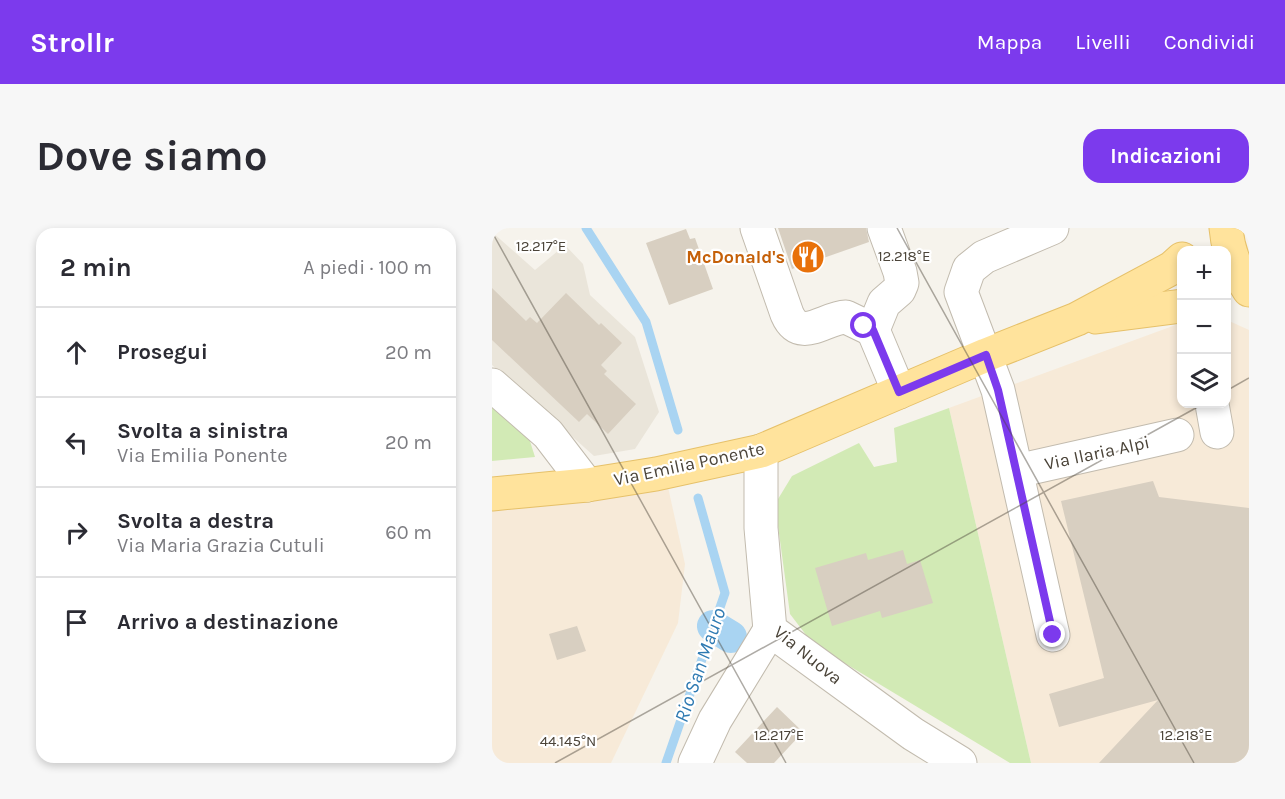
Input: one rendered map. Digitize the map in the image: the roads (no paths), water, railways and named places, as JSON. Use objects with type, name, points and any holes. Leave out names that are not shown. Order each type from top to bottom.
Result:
[{"type":"main road","points":[[1194,246],[1212,228]]},
{"type":"main road","points":[[1226,228],[1227,243],[1237,271],[1249,290]]},
{"type":"main road","name":"Via Emilia Ponente","points":[[492,494],[587,485],[656,474],[761,451],[986,355],[1077,319],[1177,264]]},
{"type":"main road","points":[[1231,306],[1249,309]]},
{"type":"main road","name":"Via Emilia Ponente","points":[[1077,319],[1177,307]]},
{"type":"street","points":[[757,228],[787,314],[794,326],[805,329],[891,297]]},
{"type":"street","points":[[873,330],[884,303],[898,290],[902,279],[884,228]]},
{"type":"street","points":[[1052,228],[984,257],[969,269],[961,291],[998,390],[1053,635]]},
{"type":"street","points":[[840,317],[851,318],[873,330],[899,392]]},
{"type":"street","points":[[492,385],[548,434],[587,485]]},
{"type":"street","name":"Via Ilaria Alpi","points":[[1017,471],[1177,435]]},
{"type":"street","name":"Via Nuova","points":[[761,451],[760,528],[770,630],[913,734],[960,763]]},
{"type":"street","points":[[694,763],[715,720],[770,630]]},
{"type":"waterway","name":"Rio San Mauro","points":[[586,228],[646,322],[678,430]]},
{"type":"waterway","name":"Rio San Mauro","points":[[666,763],[725,593],[698,498]]},
{"type":"waterway","points":[[713,626],[731,637]]},
{"type":"place","name":"McDonald's","points":[[808,257]]}]
